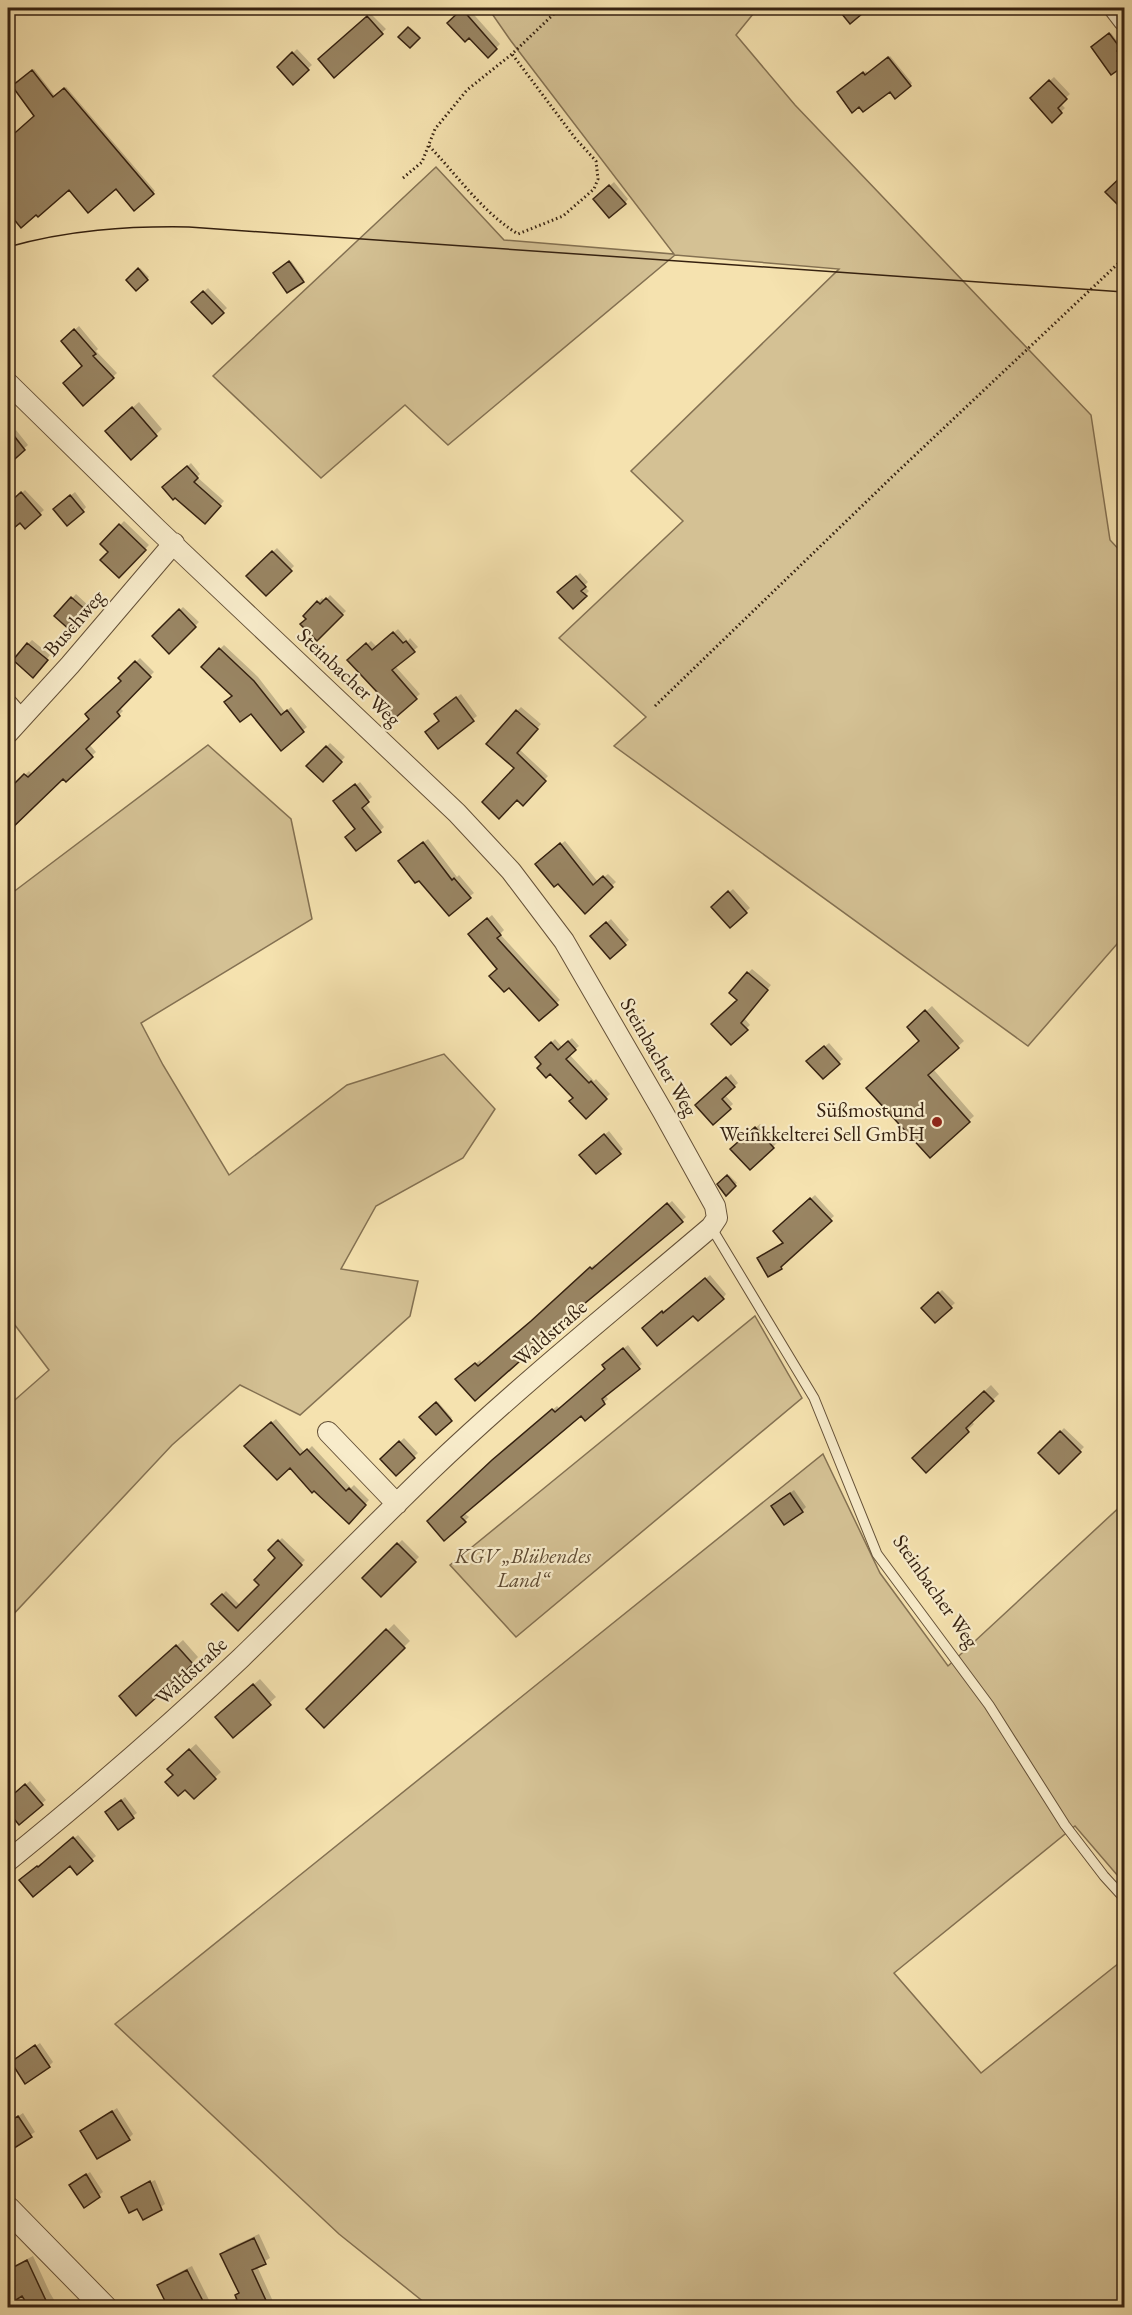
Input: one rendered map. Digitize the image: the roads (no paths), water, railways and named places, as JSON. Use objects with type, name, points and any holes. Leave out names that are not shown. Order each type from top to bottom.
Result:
[{"type":"street","points":[[1114,8],[1125,21]]},
{"type":"street","name":"Steinbacher Weg","points":[[8,383],[157,529],[457,813],[511,871],[564,941],[663,1112],[714,1206],[717,1218],[711,1227]]},
{"type":"street","name":"Buschweg","points":[[12,719],[70,664],[174,543]]},
{"type":"street","name":"Waldstraße","points":[[8,1861],[70,1811],[215,1682],[482,1424],[711,1227]]},
{"type":"street","points":[[328,1432],[397,1504]]},
{"type":"street","points":[[8,2209],[105,2307]]},
{"type":"lane","name":"Steinbacher Weg","points":[[711,1227],[814,1398],[877,1554],[989,1705],[1065,1825],[1104,1876],[1125,1898]]},
{"type":"tram line","points":[[8,247],[30,241],[98,230],[189,227],[1124,292]]},
{"type":"place","name":"Süßmost und Weinkkelterei Sell GmbH","points":[[937,1122]]},
{"type":"park label","name":"KGV „Blühendes Land“","points":[[523,1568]]}]
